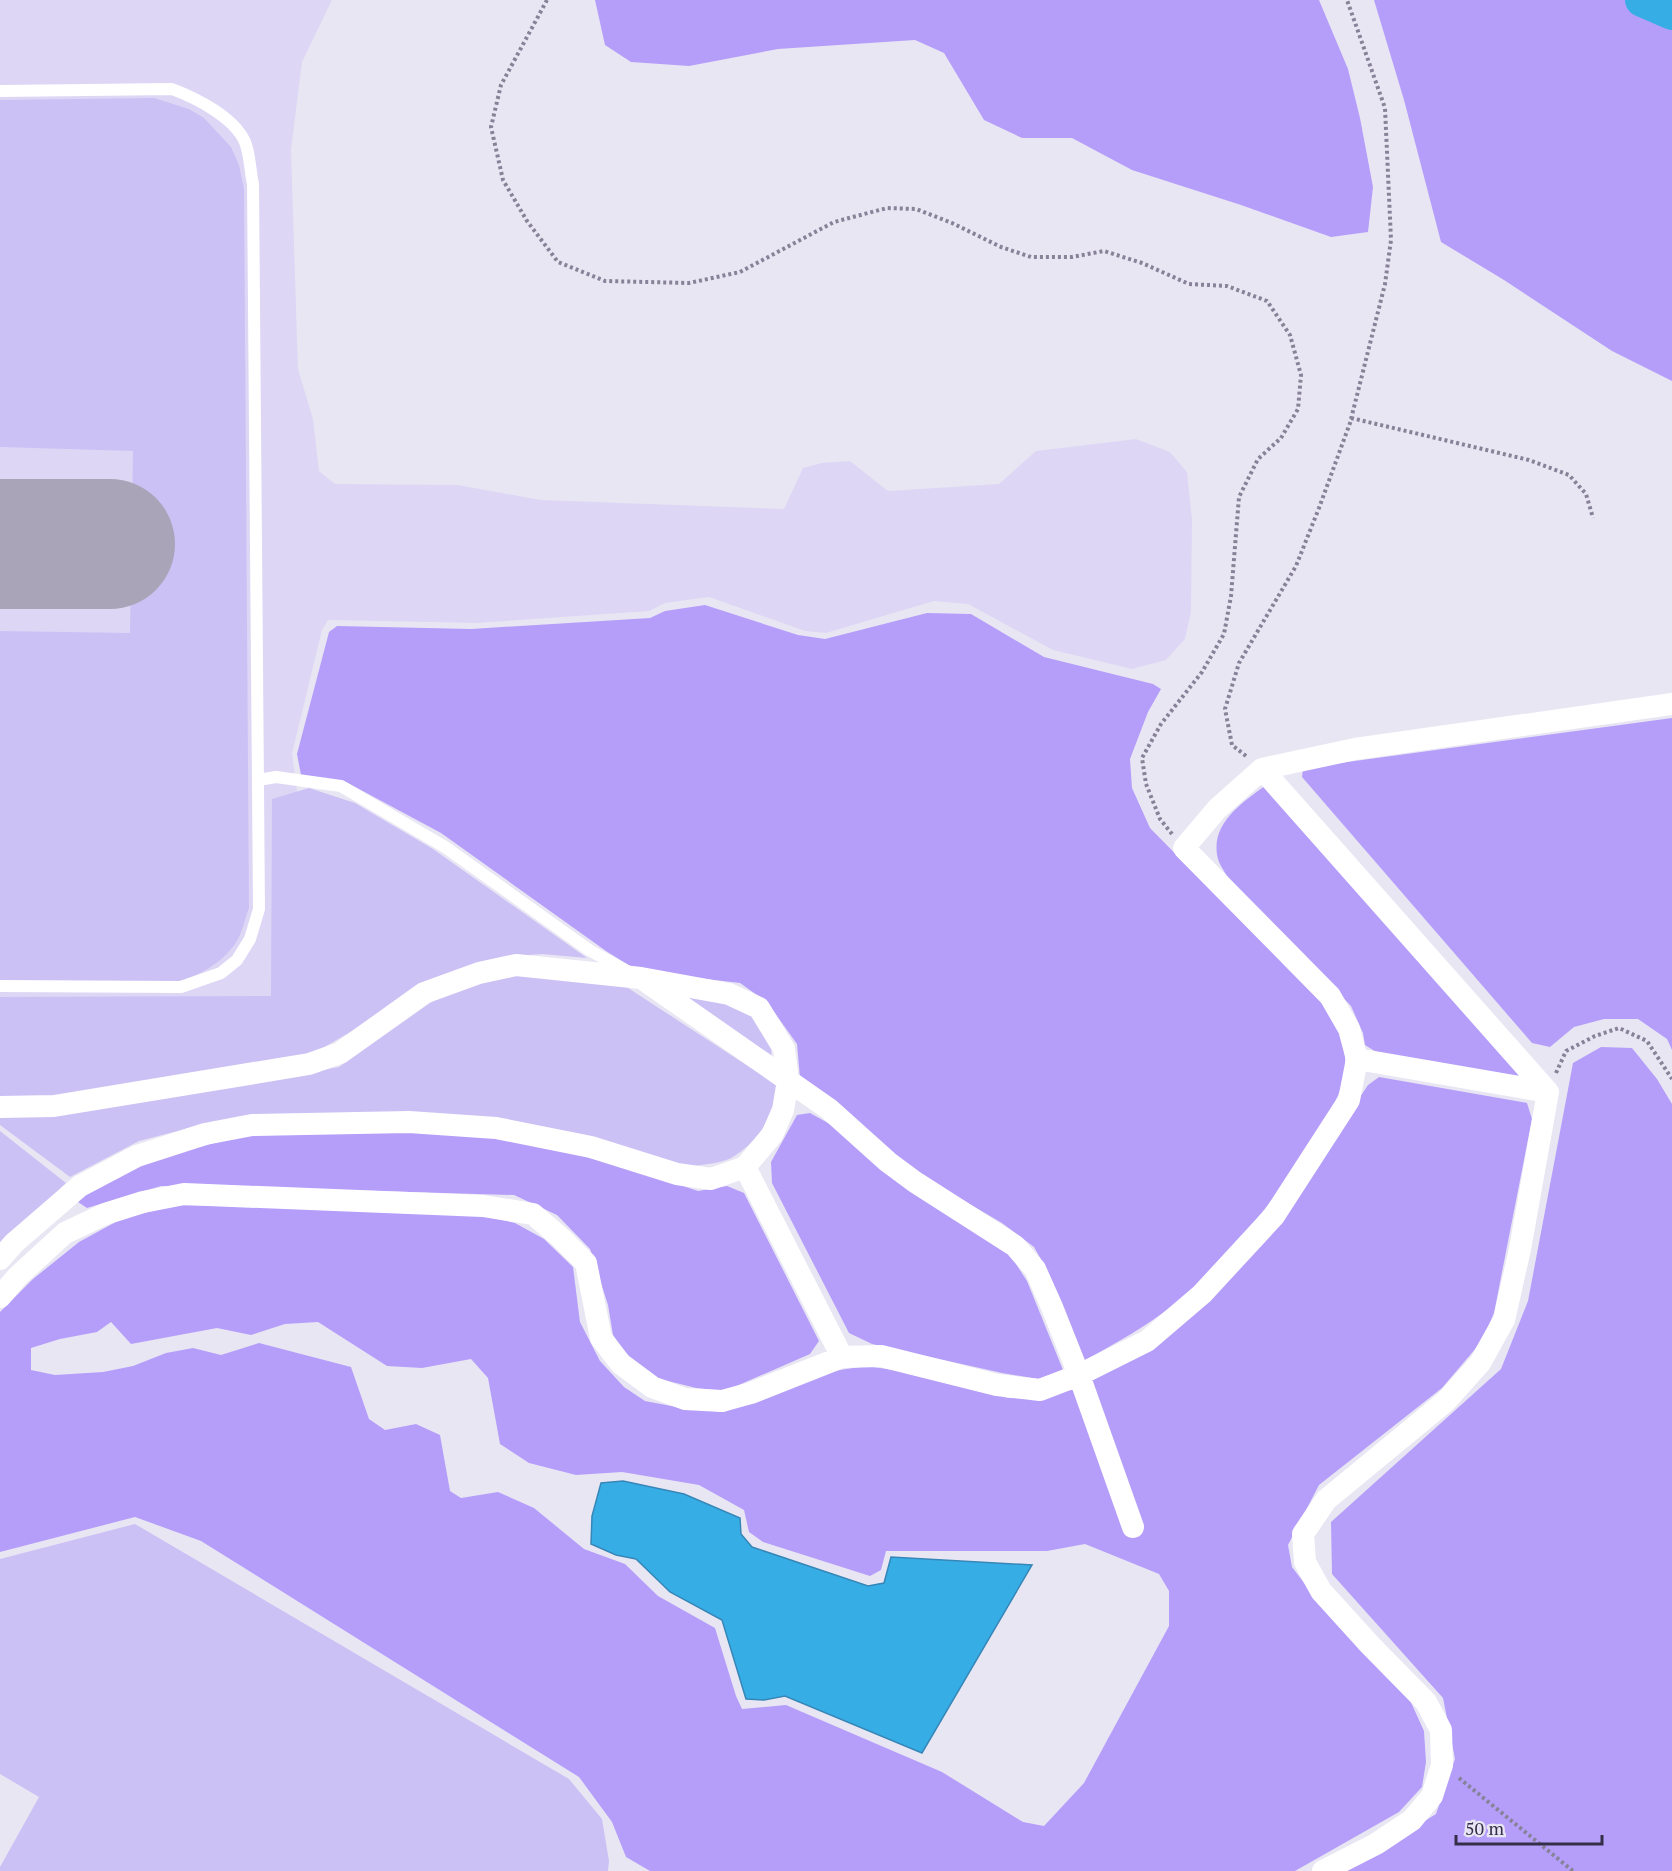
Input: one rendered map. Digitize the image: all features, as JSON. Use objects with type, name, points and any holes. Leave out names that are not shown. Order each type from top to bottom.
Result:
[{"type":"street","points":[[0,1297],[18,1276],[65,1233],[105,1214],[142,1202],[184,1194],[483,1206],[532,1214],[561,1238],[586,1263],[601,1338],[621,1365],[652,1387],[685,1399],[722,1401],[751,1393],[843,1356],[880,1356],[997,1385],[1040,1390],[1079,1375],[1147,1341],[1202,1294],[1274,1216],[1349,1100],[1357,1059],[1349,1029],[1330,996],[1184,848],[1217,809],[1262,769],[1355,749],[1672,704]]},
{"type":"street","points":[[1262,769],[1548,1092]]},
{"type":"street","points":[[0,1107],[54,1106],[309,1064],[340,1053],[424,993],[479,973],[516,965],[640,978],[729,994],[759,1008],[783,1049],[788,1080],[783,1110],[772,1135],[745,1167],[711,1179],[677,1174],[591,1147],[496,1128],[409,1122],[252,1125],[206,1134],[137,1156],[80,1186],[0,1258]]},
{"type":"street","points":[[640,978],[830,1109],[888,1162],[915,1182],[1015,1246],[1035,1269],[1079,1375],[1133,1527]]},
{"type":"street","points":[[1357,1059],[1548,1092]]},
{"type":"street","points":[[1323,1871],[1376,1844],[1412,1820],[1432,1796],[1442,1765],[1441,1730],[1426,1702],[1370,1646],[1321,1591],[1305,1562],[1303,1534],[1326,1500],[1446,1401],[1480,1363],[1504,1320],[1520,1249],[1548,1092]]},
{"type":"street","points":[[745,1167],[843,1356]]},
{"type":"lane","points":[[0,91],[172,89],[197,99],[217,113],[245,141],[252,184],[260,909],[250,939],[237,960],[221,973],[181,987],[0,986]]},
{"type":"lane","points":[[258,780],[276,777],[341,786],[445,847],[589,950],[640,978]]},
{"type":"path","points":[[547,0],[501,86],[491,127],[503,180],[526,221],[558,262],[605,281],[689,283],[740,272],[834,222],[887,208],[916,209],[952,223],[1001,248],[1031,257],[1072,257],[1104,251],[1142,263],[1189,284],[1227,286],[1267,301],[1290,335],[1300,375],[1298,410],[1281,438],[1258,459],[1239,497],[1231,596],[1224,634],[1202,672],[1161,724],[1142,758],[1146,784],[1160,819],[1184,848]]},
{"type":"path","points":[[1262,769],[1232,745],[1225,708],[1239,663],[1296,566],[1351,418],[1385,284],[1391,240],[1385,108],[1347,0]]},
{"type":"path","points":[[1351,418],[1529,460],[1569,475],[1586,494],[1593,518]]},
{"type":"path","points":[[1548,1092],[1566,1051],[1594,1036],[1619,1028],[1647,1041],[1672,1079]]},
{"type":"path","points":[[1442,1765],[1573,1871]]},
{"type":"shaded area","points":[[0,0],[332,0],[302,62],[291,150],[298,369],[313,419],[319,471],[335,484],[458,485],[541,500],[784,509],[803,468],[822,463],[850,461],[888,491],[999,484],[1036,451],[1136,439],[1170,452],[1187,472],[1192,519],[1191,612],[1185,639],[1166,660],[1132,669],[1053,650],[968,604],[934,601],[826,633],[805,631],[709,597],[665,603],[649,611],[477,623],[328,620],[322,630],[292,754],[301,820],[289,1000],[0,1080]]},
{"type":"shaded area","points":[[595,0],[1319,0],[1348,69],[1360,118],[1373,187],[1368,232],[1331,237],[1132,170],[1072,138],[1022,138],[984,120],[944,53],[915,40],[778,49],[689,66],[631,62],[605,45]]},
{"type":"shaded area","points":[[1374,0],[1672,0],[1672,381],[1612,351],[1504,280],[1441,242],[1404,100]]},
{"type":"shaded area","points":[[154,98],[189,109],[204,118],[231,147],[239,165],[244,189],[249,908],[240,935],[233,947],[210,967],[183,980],[174,982],[0,981],[0,631],[130,633],[133,451],[0,447],[0,100]]},
{"type":"shaded area","points":[[705,605],[798,635],[825,639],[927,613],[971,614],[1044,657],[1153,684],[1161,689],[1148,712],[1130,759],[1132,788],[1150,828],[1328,1009],[1332,1016],[1343,1045],[1345,1061],[1338,1095],[1323,1125],[1277,1194],[1222,1258],[1176,1303],[1131,1334],[1084,1361],[1048,1272],[1034,1247],[1002,1223],[906,1167],[800,1078],[797,1044],[767,1002],[740,983],[638,971],[606,951],[441,833],[346,782],[301,775],[297,754],[329,632],[337,626],[471,629],[650,618],[665,611]]},
{"type":"shaded area","points":[[1672,718],[1672,1050],[1667,1039],[1638,1019],[1604,1019],[1574,1027],[1550,1047],[1532,1043],[1302,777],[1303,768]]},
{"type":"shaded area","points":[[1266,785],[1523,1077],[1389,1060],[1365,1045],[1363,1033],[1351,1006],[1229,880],[1219,862],[1216,847],[1223,825],[1238,807]]},
{"type":"shaded area","points":[[309,788],[355,803],[433,849],[587,958],[542,954],[501,957],[352,1031],[314,1053],[55,1097],[0,1098],[0,997],[271,996],[272,799]]},
{"type":"shaded area","points":[[539,973],[625,986],[777,1085],[773,1107],[757,1136],[740,1152],[727,1160],[689,1167],[216,1121],[139,1141],[70,1177],[0,1125],[0,1118],[244,1084],[339,1067],[440,996],[496,978]]},
{"type":"shaded area","points":[[675,992],[722,1002],[754,1016],[772,1045],[771,1057]]},
{"type":"shaded area","points":[[1601,1047],[1632,1048],[1657,1079],[1672,1104],[1672,1871],[1344,1871],[1436,1814],[1455,1759],[1443,1698],[1332,1574],[1331,1522],[1501,1369],[1528,1301],[1573,1063]]},
{"type":"shaded area","points":[[1379,1077],[1527,1103],[1532,1119],[1494,1313],[1482,1341],[1442,1388],[1319,1485],[1288,1545],[1292,1567],[1314,1596],[1409,1698],[1424,1731],[1426,1762],[1422,1787],[1399,1812],[1295,1871],[650,1871],[626,1857],[612,1822],[579,1777],[201,1541],[135,1517],[0,1552],[0,1312],[33,1279],[79,1242],[123,1218],[178,1205],[472,1212],[515,1223],[544,1239],[573,1267],[580,1322],[600,1361],[624,1387],[645,1401],[682,1408],[724,1412],[826,1372],[867,1366],[913,1373],[1008,1398],[1037,1399],[1074,1389],[1126,1536],[1142,1531],[1088,1378],[1143,1351],[1348,1115],[1368,1085]],"holes":[[[111,1322],[131,1344],[217,1328],[251,1335],[285,1324],[318,1322],[387,1366],[422,1368],[471,1359],[488,1378],[500,1444],[529,1463],[576,1475],[622,1472],[699,1485],[744,1510],[749,1532],[763,1542],[870,1576],[881,1570],[886,1551],[1047,1551],[1085,1544],[1159,1574],[1169,1591],[1169,1626],[1084,1783],[1044,1826],[1023,1822],[942,1772],[786,1705],[742,1709],[715,1628],[658,1596],[625,1564],[584,1549],[534,1508],[498,1492],[461,1498],[450,1491],[440,1435],[416,1424],[385,1430],[369,1419],[351,1367],[259,1343],[221,1355],[193,1348],[166,1353],[133,1366],[103,1372],[55,1375],[31,1370],[31,1348],[60,1339],[97,1332]]]},
{"type":"shaded area","points":[[810,1113],[828,1123],[1007,1250],[1027,1281],[1063,1370],[1038,1379],[1002,1373],[872,1344],[849,1333],[772,1183],[771,1162],[797,1115]]},
{"type":"shaded area","points":[[402,1130],[506,1139],[621,1165],[698,1191],[727,1186],[744,1193],[819,1341],[810,1354],[725,1391],[696,1388],[660,1379],[625,1353],[613,1335],[608,1305],[590,1249],[557,1215],[514,1195],[161,1186],[87,1208],[78,1202],[87,1188],[146,1161],[241,1136]]},
{"type":"shaded area","points":[[0,1131],[66,1183],[0,1246]]},
{"type":"shaded area","points":[[135,1524],[569,1779],[602,1819],[609,1861],[608,1871],[0,1871],[0,1867],[39,1797],[0,1774],[0,1559]]},
{"type":"water","points":[[623,1481],[684,1494],[740,1518],[741,1534],[752,1547],[868,1586],[884,1583],[891,1557],[1032,1565],[922,1753],[785,1696],[764,1700],[746,1699],[722,1620],[670,1592],[636,1559],[616,1555],[591,1544],[592,1516],[601,1483]]},
{"type":"waterway","points":[[1642,0],[1672,13]]},
{"type":"runway","points":[[0,544],[110,544]]}]
